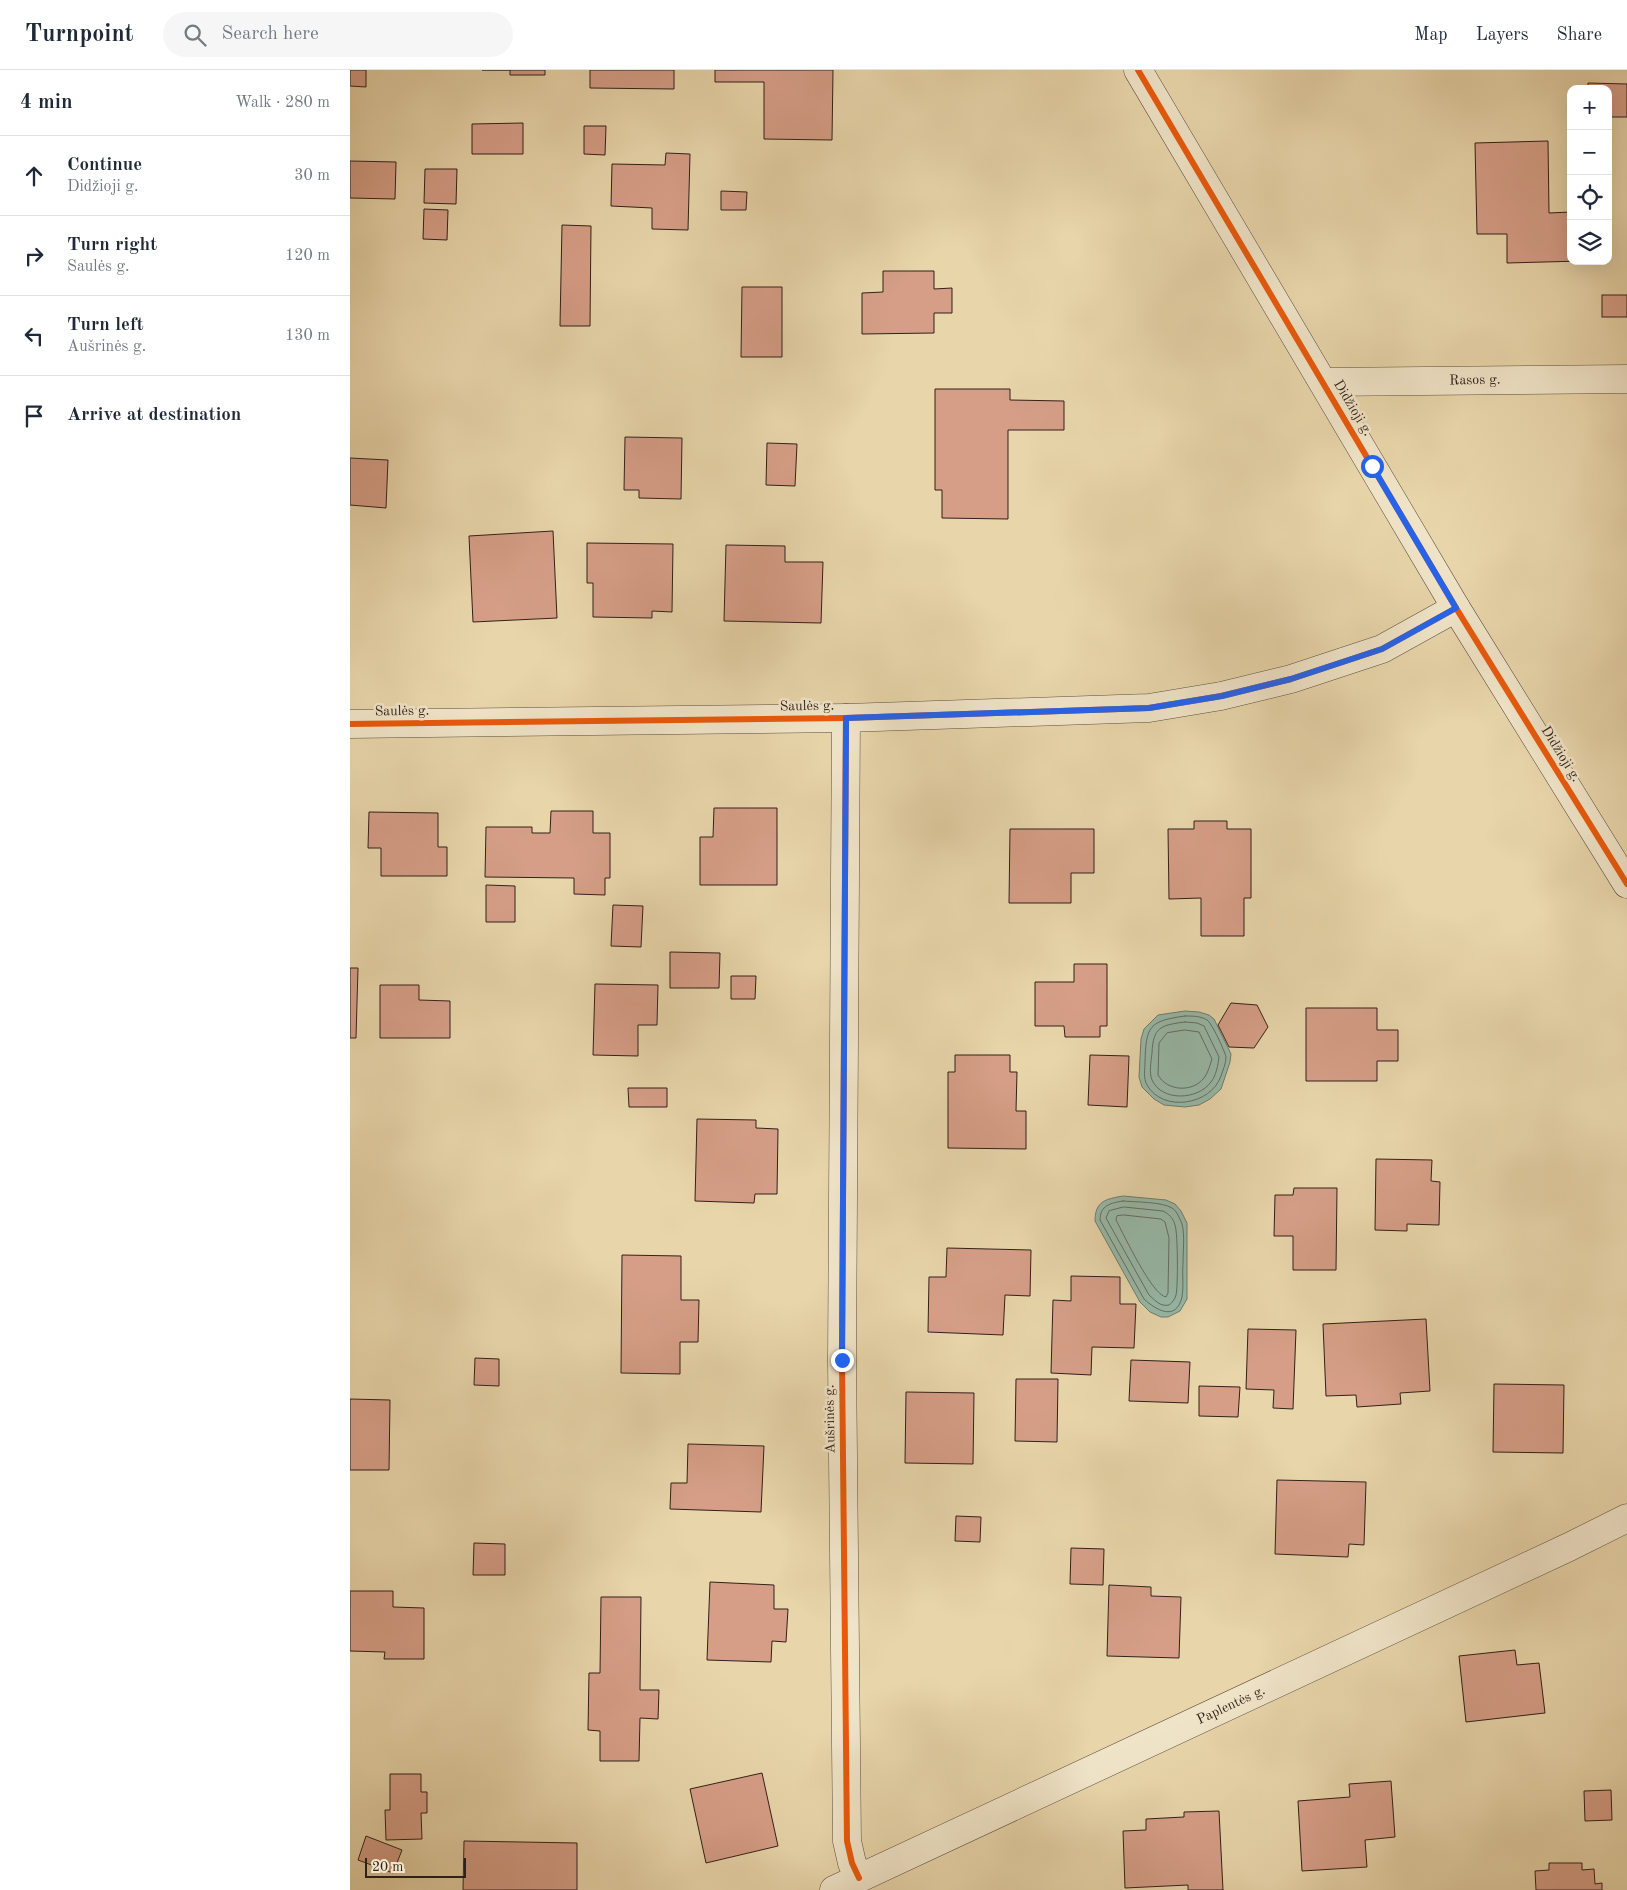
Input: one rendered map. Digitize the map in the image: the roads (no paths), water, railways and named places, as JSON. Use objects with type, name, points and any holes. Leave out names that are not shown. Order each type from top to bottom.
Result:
[{"type":"street","name":"Didžioji g.","points":[[1138,70],[1456,608],[1627,884]]},
{"type":"street","name":"Rasos g.","points":[[1323,382],[1627,379]]},
{"type":"street","name":"Saulės g.","points":[[350,724],[846,718],[1149,708],[1222,696],[1291,679],[1382,649],[1456,608]]},
{"type":"street","name":"Aušrinės g.","points":[[846,718],[842,1379],[847,1841],[852,1863],[859,1878]]},
{"type":"street","name":"Paplentės g.","points":[[834,1890],[1569,1547],[1627,1518]]},
{"type":"water","points":[[1185,1011],[1199,1012],[1209,1015],[1214,1019],[1231,1054],[1230,1062],[1221,1089],[1210,1099],[1199,1105],[1185,1107],[1164,1105],[1154,1099],[1142,1087],[1139,1077],[1141,1039],[1144,1029],[1158,1015]]},
{"type":"water","points":[[1123,1196],[1166,1200],[1175,1204],[1187,1223],[1187,1299],[1180,1311],[1168,1317],[1161,1317],[1150,1312],[1140,1302],[1095,1221],[1099,1205],[1111,1198]]}]
